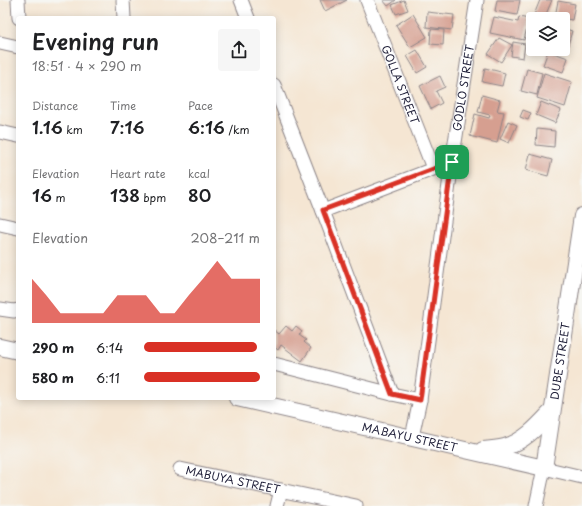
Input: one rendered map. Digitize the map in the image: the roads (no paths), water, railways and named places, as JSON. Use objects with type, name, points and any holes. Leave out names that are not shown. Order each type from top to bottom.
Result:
[{"type":"street","points":[[18,0],[19,16]]},
{"type":"street","points":[[123,0],[124,16]]},
{"type":"street","points":[[241,0],[247,16]]},
{"type":"street","name":"GOLLA STREET","points":[[368,0],[433,168]]},
{"type":"street","name":"GODLO STREET","points":[[412,437],[420,400],[452,162],[477,0]]},
{"type":"street","points":[[0,43],[16,47]]},
{"type":"street","points":[[276,90],[392,394]]},
{"type":"street","points":[[0,132],[16,136]]},
{"type":"street","points":[[323,210],[452,162]]},
{"type":"street","name":"DUBE STREET","points":[[536,506],[544,468],[582,216]]},
{"type":"street","points":[[0,224],[16,228]]},
{"type":"street","points":[[0,309],[16,310]]},
{"type":"street","points":[[0,347],[16,351]]},
{"type":"street","points":[[276,365],[420,400]]},
{"type":"street","name":"MABAYU STREET","points":[[246,400],[582,476]]},
{"type":"street","points":[[473,451],[504,447],[521,440],[533,431],[552,411]]},
{"type":"street","name":"MABUYA STREET","points":[[180,469],[356,506]]},
{"type":"street","points":[[277,506],[281,490]]}]
